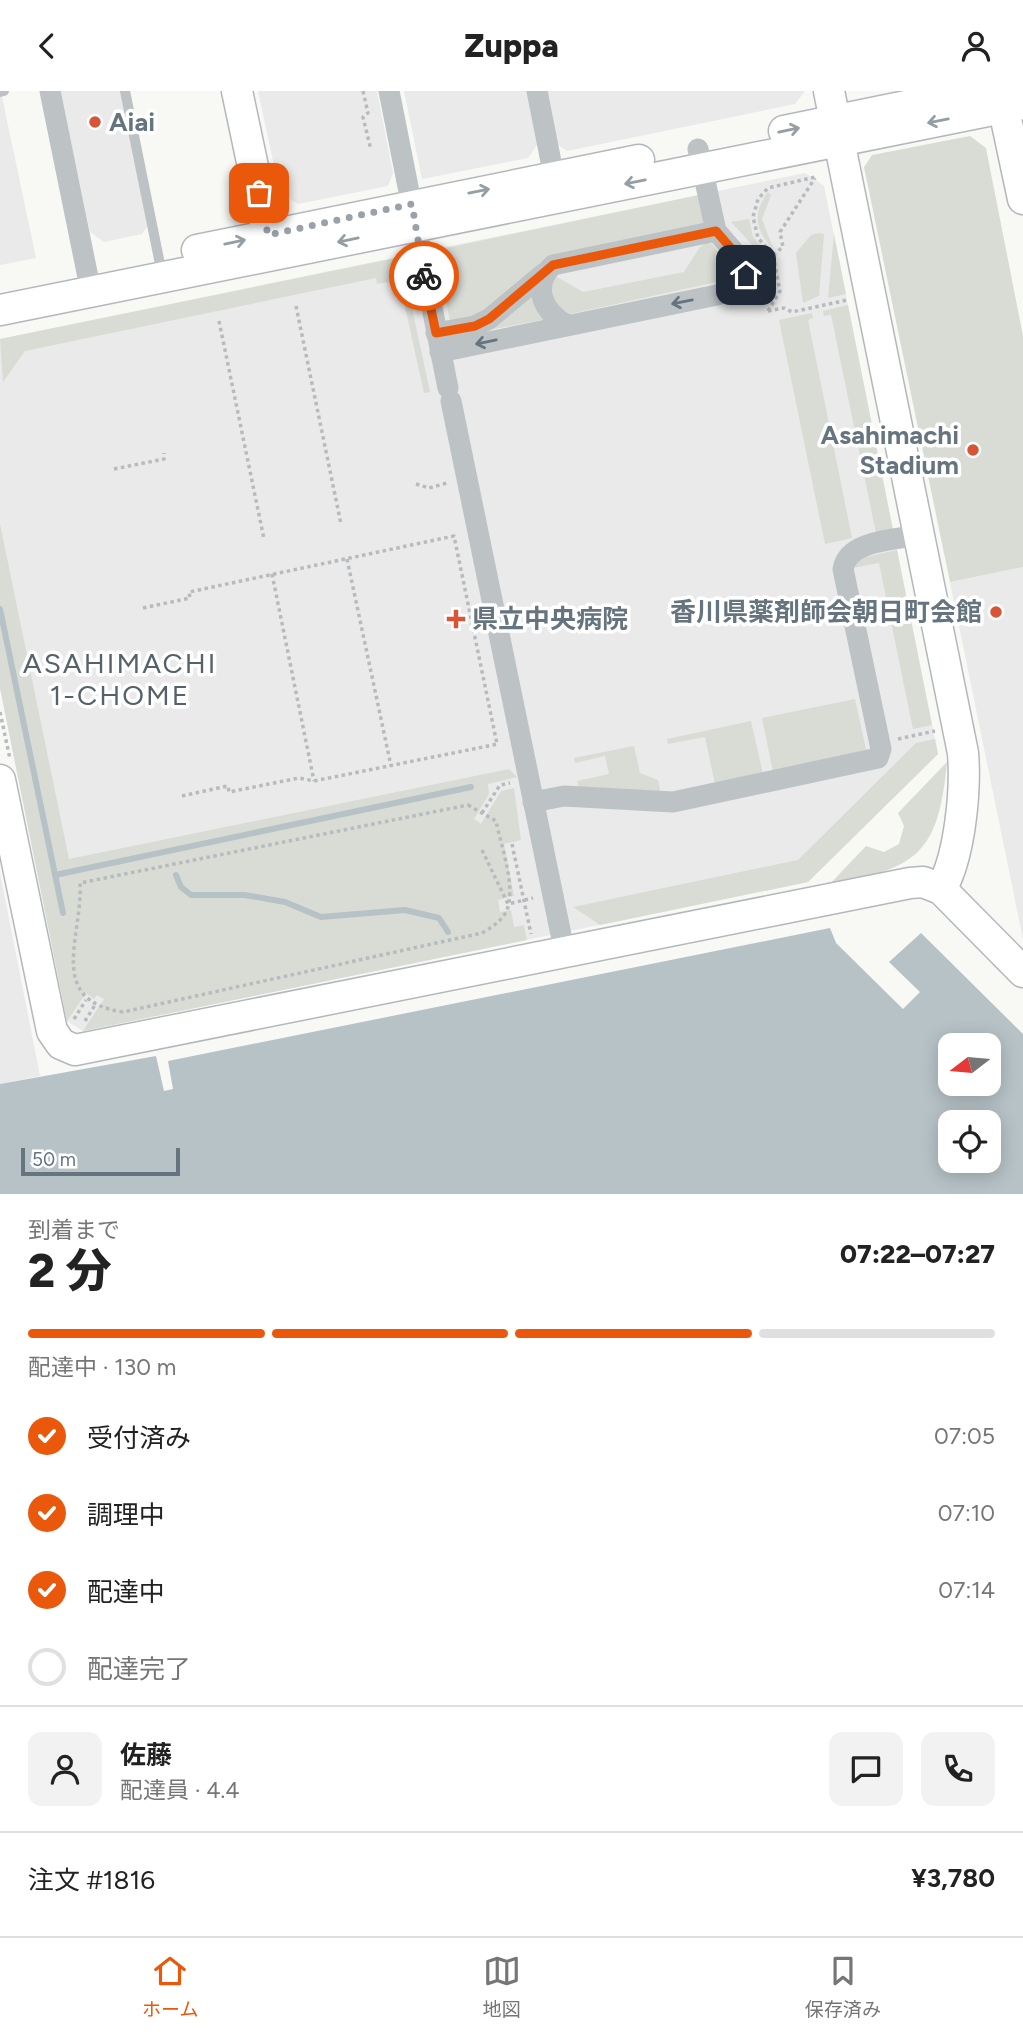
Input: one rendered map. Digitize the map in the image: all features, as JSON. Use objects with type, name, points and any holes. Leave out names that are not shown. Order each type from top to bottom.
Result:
[{"type":"street","points":[[50,91],[89,282]]},
{"type":"street","points":[[237,91],[270,245]]},
{"type":"street","points":[[389,91],[438,342],[565,954]]},
{"type":"street","points":[[537,91],[554,177]]},
{"type":"street","points":[[829,91],[963,753],[965,775],[952,861],[941,889]]},
{"type":"street","points":[[837,130],[979,91]]},
{"type":"street","points":[[0,310],[89,282],[837,130],[1009,101],[1023,199]]},
{"type":"street","points":[[414,216],[554,177],[700,159]]},
{"type":"street","points":[[438,342],[567,325],[717,295],[741,285],[746,275],[742,261],[716,231],[700,159]]},
{"type":"street","points":[[438,342],[489,319],[553,265],[716,231]]},
{"type":"street","points":[[543,274],[540,288],[544,305],[552,317],[567,325]]},
{"type":"street","points":[[0,289],[89,282]]},
{"type":"street","points":[[533,802],[564,796],[673,801],[878,758],[881,749],[843,569],[844,562],[857,549],[919,535]]},
{"type":"street","points":[[6,773],[52,1031],[55,1038],[68,1048],[84,1049],[910,883],[932,884],[941,889],[1023,972]]},
{"type":"lane","points":[[125,91],[161,268]]},
{"type":"path","points":[[363,91],[368,113],[363,117],[371,150]]},
{"type":"path","points":[[773,255],[783,247],[780,232],[819,171]]},
{"type":"path","points":[[815,177],[768,188],[758,198],[754,208],[754,226],[758,238],[773,255],[780,291],[768,311],[784,308],[792,311],[839,302]]},
{"type":"path","points":[[296,306],[341,524]]},
{"type":"path","points":[[219,321],[264,539]]},
{"type":"path","points":[[114,469],[164,459],[164,453]]},
{"type":"path","points":[[416,484],[429,488],[447,484],[444,472]]},
{"type":"path","points":[[143,608],[190,598],[189,592],[454,536],[497,744]]},
{"type":"path","points":[[347,559],[391,766]]},
{"type":"path","points":[[272,574],[314,781]]},
{"type":"path","points":[[0,712],[6,773]]},
{"type":"path","points":[[912,736],[933,731]]},
{"type":"path","points":[[182,796],[228,786],[229,792],[299,778],[314,781],[521,739]]},
{"type":"path","points":[[482,813],[500,785],[516,782]]},
{"type":"path","points":[[468,805],[496,821],[508,881],[508,904],[498,923],[465,939],[123,1012],[86,1000],[73,965],[81,907],[80,883],[468,805]]},
{"type":"path","points":[[512,844],[534,946]]},
{"type":"path","points":[[482,850],[508,904]]},
{"type":"path","points":[[508,904],[539,897]]},
{"type":"path","points":[[69,1028],[86,1000]]},
{"type":"path","points":[[83,1024],[95,1005]]},
{"type":"shaded area","points":[[60,91],[120,91],[148,225],[142,234],[104,242],[90,232]]},
{"type":"shaded area","points":[[258,91],[377,91],[393,173],[388,186],[298,204],[280,193]]},
{"type":"shaded area","points":[[404,91],[527,91],[537,145],[528,158],[422,179]]},
{"type":"shaded area","points":[[542,91],[805,91],[795,104],[567,151],[552,141]]},
{"type":"shaded area","points":[[0,97],[36,258],[0,265]]},
{"type":"shaded area","name":"Asahimachi Stadium","points":[[970,136],[986,148],[1023,336],[1023,567],[950,582],[864,167],[872,155]]},
{"type":"shaded area","name":"県立中央病院","points":[[805,173],[824,186],[938,754],[808,882],[83,1031],[67,1021],[0,688],[0,339]]},
{"type":"shaded area","points":[[768,192],[771,195],[762,219],[773,248],[762,235],[758,221],[760,206]]},
{"type":"shaded area","points":[[699,195],[705,226],[555,257],[485,315],[451,326],[436,250]]},
{"type":"shaded area","points":[[749,219],[753,237],[768,255],[775,287],[768,297],[757,250],[731,222]]},
{"type":"shaded area","points":[[824,234],[819,296],[803,303],[796,253],[811,235]]},
{"type":"shaded area","points":[[834,234],[846,294],[828,298]]},
{"type":"shaded area","points":[[707,242],[712,244],[729,266],[726,277],[721,281],[570,314],[553,305],[550,282],[557,277],[583,292],[684,272],[700,247]]},
{"type":"shaded area","points":[[401,257],[430,392],[424,393],[399,280],[377,284],[376,278],[25,351],[3,382],[0,339]]},
{"type":"shaded area","points":[[535,289],[547,319],[488,330]]},
{"type":"shaded area","points":[[848,305],[893,530],[876,533],[831,315],[824,316],[823,311]]},
{"type":"shaded area","points":[[812,313],[813,318],[808,320],[852,538],[825,544],[779,320]]},
{"type":"shaded area","points":[[0,524],[69,859],[509,769],[517,777],[488,784],[489,794],[474,819],[481,824],[501,791],[514,788],[521,840],[504,844],[514,896],[498,900],[500,912],[511,910],[514,927],[524,925],[527,940],[83,1031],[104,999],[97,995],[94,999],[86,993],[67,1021],[0,688]]},
{"type":"shaded area","points":[[897,550],[932,725],[913,729],[879,563],[853,568],[861,558]]},
{"type":"shaded area","points":[[1023,567],[1023,939],[950,582]]},
{"type":"shaded area","points":[[855,699],[866,749],[862,754],[773,772],[762,718]]},
{"type":"shaded area","points":[[751,721],[763,774],[715,784],[705,737],[668,744],[667,739]]},
{"type":"shaded area","points":[[935,739],[938,754],[808,882],[600,925],[573,907],[798,860],[916,743]]},
{"type":"shaded area","points":[[634,746],[640,773],[658,780],[660,789],[657,793],[579,788],[577,781],[609,774],[605,756],[575,763],[574,758]]},
{"type":"shaded area","points":[[947,762],[937,818],[929,838],[917,852],[883,872],[828,886],[866,846],[884,852],[899,844],[904,826],[898,813]]},
{"type":"shaded area","points":[[0,873],[40,1076],[0,1084]]},
{"type":"shaded area","points":[[830,928],[836,943],[903,1009],[920,992],[889,962],[921,933],[1023,1034],[1023,1194],[0,1194],[0,1084],[156,1056],[164,1091],[173,1089],[168,1061]]},
{"type":"waterway","points":[[0,609],[63,913]]},
{"type":"waterway","points":[[55,875],[471,787]]},
{"type":"waterway","points":[[176,875],[181,887],[191,895],[245,895],[285,902],[321,917],[405,910],[439,918],[448,932]]},
{"type":"way so far","points":[[259,193],[268,235],[412,204],[424,276]]},
{"type":"place","name":"Aiai","points":[[95,122]]},
{"type":"place","name":"Asahimachi Stadium","points":[[973,450]]},
{"type":"place","name":"香川県薬剤師会朝日町会館","points":[[996,612]]},
{"type":"place","name":"県立中央病院","points":[[456,619]]},
{"type":"district","name":"ASAHIMACHI 1-CHOME","points":[[120,679]]},
{"type":"route","points":[[424,276],[436,333],[475,326],[489,319],[553,265],[716,231],[742,261],[746,275]]}]
